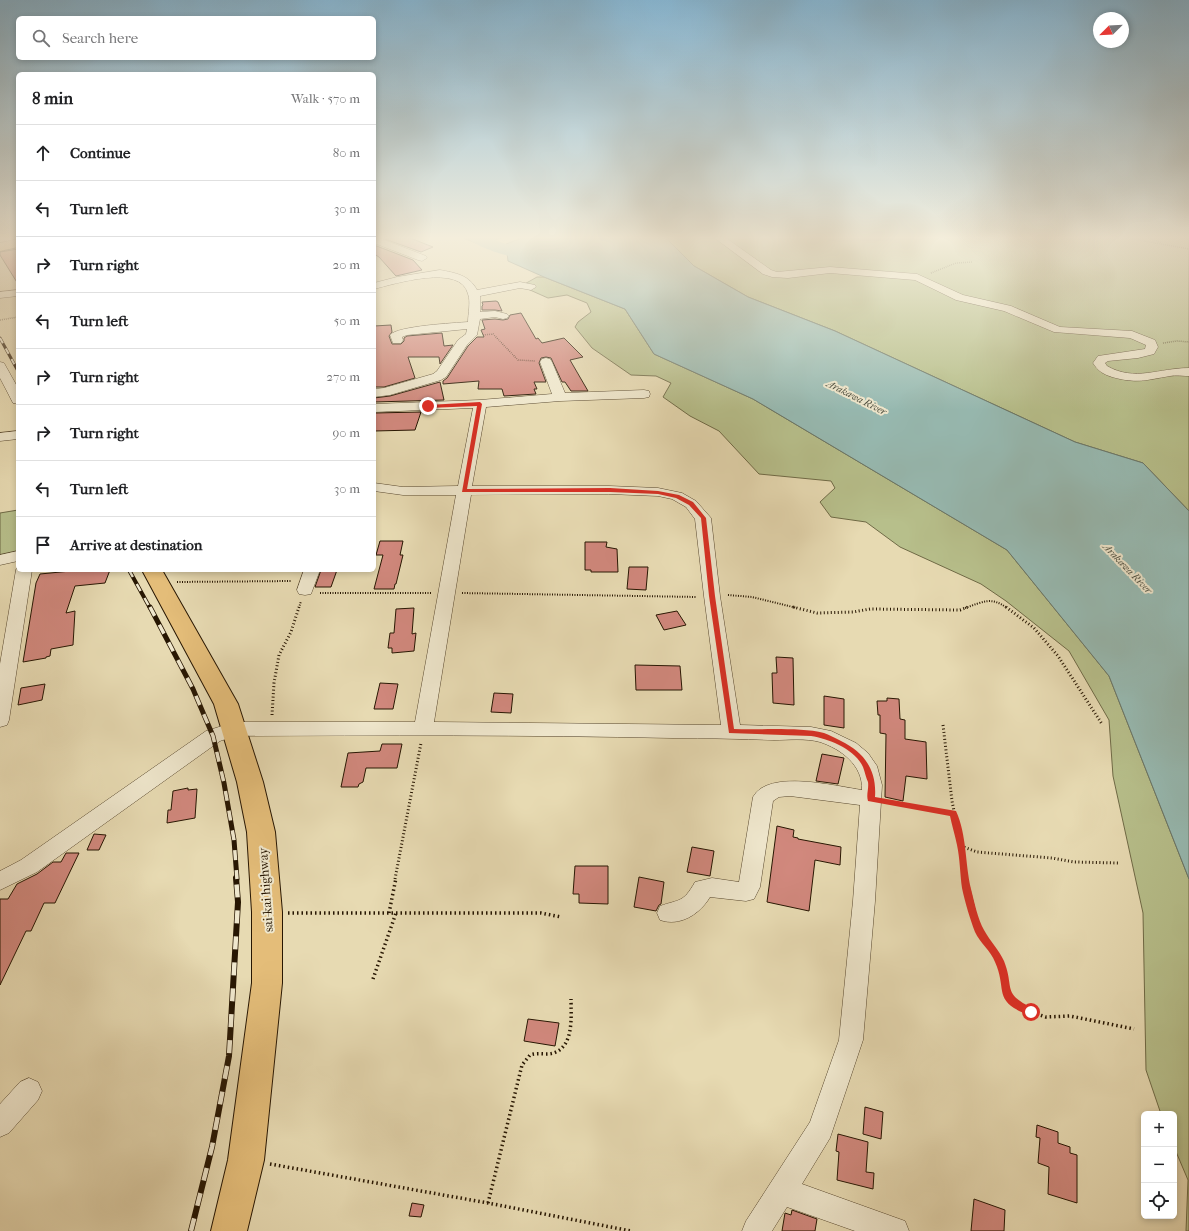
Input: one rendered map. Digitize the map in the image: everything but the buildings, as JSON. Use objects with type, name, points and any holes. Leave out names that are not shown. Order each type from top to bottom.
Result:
[{"type":"main road","name":"sai-kai highway","points":[[155,576],[223,698],[235,729],[250,782],[261,832],[267,912],[267,983],[246,1160],[229,1231]]},
{"type":"street","points":[[376,393],[392,390],[437,377],[442,374],[473,326],[474,295]]},
{"type":"street","points":[[955,295],[960,298],[1007,308],[1058,330],[1125,334],[1151,343],[1152,347],[1150,351],[1139,355],[1108,357],[1102,359],[1099,363],[1102,368],[1109,372],[1129,378],[1141,378],[1172,372],[1189,372]]},
{"type":"street","points":[[397,340],[396,335],[406,332],[473,326],[495,314],[503,316]]},
{"type":"street","points":[[546,362],[560,398]]},
{"type":"street","points":[[0,366],[16,396]]},
{"type":"street","points":[[376,408],[480,404],[644,394]]},
{"type":"street","points":[[423,728],[480,404]]},
{"type":"street","points":[[0,437],[16,435]]},
{"type":"street","points":[[376,486],[403,491],[610,490],[658,492],[677,496],[691,504],[704,518],[712,596],[731,731]]},
{"type":"street","points":[[0,560],[16,556]]},
{"type":"street","points":[[0,720],[24,572]]},
{"type":"street","points":[[0,881],[29,866],[213,736],[235,729],[423,728],[731,731],[811,734],[824,736],[836,741],[849,748],[861,758],[867,766],[872,785],[850,1040],[821,1129],[756,1231]]},
{"type":"street","points":[[668,913],[682,911],[691,907],[703,889],[712,887],[746,892],[749,887],[763,797],[775,790],[790,788],[871,799]]},
{"type":"street","points":[[0,1124],[29,1091]]},
{"type":"street","points":[[782,1191],[895,1231]]},
{"type":"path","points":[[0,320],[16,318]]},
{"type":"path","points":[[473,326],[493,334],[502,346],[518,360],[546,362]]},
{"type":"path","points":[[1151,343],[1177,341],[1189,342]]},
{"type":"path","points":[[155,576],[308,580],[291,632],[279,655],[274,683],[272,729]]},
{"type":"path","points":[[943,725],[948,755],[953,813],[962,846],[967,888],[979,931],[998,958],[1004,971],[1006,991],[1010,1000],[1024,1009],[1046,1017],[1070,1016],[1134,1029]]},
{"type":"path","points":[[389,913],[423,728]]},
{"type":"path","points":[[871,799],[953,813]]},
{"type":"path","points":[[962,846],[977,852],[1052,858],[1074,862],[1119,863]]},
{"type":"path","points":[[267,912],[541,912],[561,917]]},
{"type":"path","points":[[373,979],[396,913]]},
{"type":"path","points":[[488,1202],[522,1065],[528,1056],[534,1053],[550,1054],[559,1051],[566,1043],[571,1018],[571,999]]},
{"type":"path","points":[[246,1160],[488,1202],[631,1231]]},
{"type":"green space","points":[[542,295],[564,295],[548,298]]},
{"type":"green space","points":[[568,295],[591,295],[625,309],[654,354],[753,399],[1007,550],[1109,676],[1189,879],[1189,1231],[1186,1231],[1188,1180],[1177,1154],[1177,1111],[1160,1111],[1146,1070],[1143,913],[1113,776],[1109,720],[1069,651],[1006,601],[981,584],[900,547],[866,522],[831,517],[820,502],[835,488],[831,481],[759,474],[719,431],[690,416],[663,397],[671,383],[656,376],[631,375],[592,348],[575,327],[578,322],[591,312],[587,303]]},
{"type":"green space","points":[[745,295],[1189,295],[1189,511],[1143,463],[1075,442],[835,331]]},
{"type":"green space","points":[[16,510],[16,554],[0,558],[0,513]]},
{"type":"water","name":"Arakawa River","points":[[591,295],[745,295],[835,331],[1075,442],[1143,463],[1189,511],[1189,879],[1109,676],[1007,550],[753,399],[654,354],[625,309]]},
{"type":"railway","points":[[0,338],[16,367]]},
{"type":"railway","points":[[130,572],[150,608]]},
{"type":"railway","points":[[150,607],[193,689],[213,736],[224,783],[234,840],[237,879]]},
{"type":"railway","points":[[191,1231],[212,1147],[229,1056],[238,902],[236,878]]},
{"type":"route","points":[[428,406],[480,404],[464,490],[610,490],[658,492],[677,496],[691,504],[698,511],[704,518],[712,596],[731,731],[811,734],[824,736],[849,748],[861,758],[867,766],[872,785],[871,799],[953,813],[958,836],[962,846],[967,888],[979,931],[998,958],[1004,971],[1006,991],[1010,1000],[1031,1012]]}]
